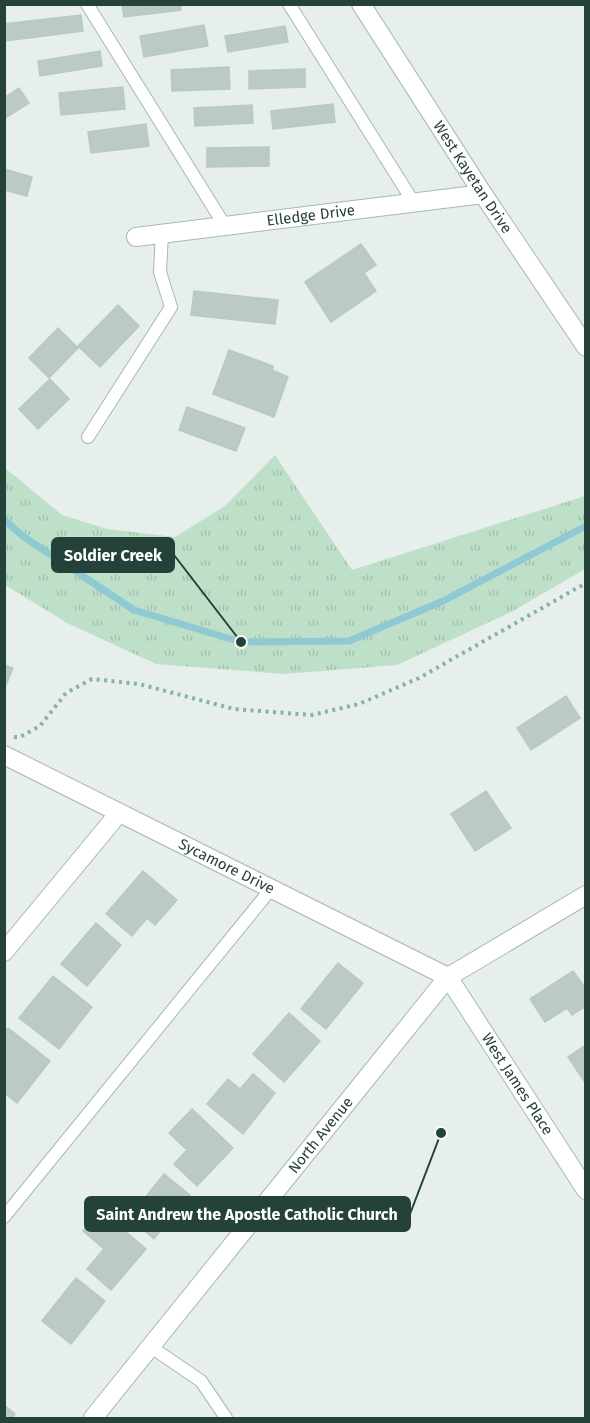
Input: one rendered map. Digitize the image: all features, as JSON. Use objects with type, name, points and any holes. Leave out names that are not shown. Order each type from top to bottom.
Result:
[{"type":"street","name":"West Kayetan Drive","points":[[361,4],[585,347]]},
{"type":"street","name":"Elledge Drive","points":[[136,237],[483,194]]},
{"type":"street","name":"Sycamore Drive","points":[[4,755],[448,977]]},
{"type":"street","points":[[4,952],[119,813]]},
{"type":"street","name":"North Avenue","points":[[93,1419],[448,977],[585,895]]},
{"type":"street","name":"West James Place","points":[[448,977],[585,1190]]},
{"type":"lane","points":[[87,4],[225,226]]},
{"type":"lane","points":[[289,4],[414,203]]},
{"type":"lane","points":[[88,437],[171,307],[160,272],[162,233]]},
{"type":"lane","points":[[4,1217],[271,889]]},
{"type":"lane","points":[[151,1347],[201,1381],[226,1419]]},
{"type":"path","points":[[4,738],[20,737],[40,726],[66,693],[92,679],[139,684],[234,709],[312,715],[359,704],[419,678],[585,583]]},
{"type":"green space","points":[[275,455],[352,570],[585,496],[585,569],[513,611],[397,665],[284,674],[156,664],[69,624],[5,585],[5,468],[62,515],[107,529],[175,537],[225,506]]},
{"type":"building","points":[[122,4],[181,4],[181,10],[124,17]]},
{"type":"building","points":[[81,15],[83,31],[5,41],[4,24]]},
{"type":"building","points":[[204,25],[208,46],[144,57],[140,36]]},
{"type":"building","points":[[285,26],[288,42],[228,52],[225,36]]},
{"type":"building","points":[[100,51],[102,66],[40,76],[38,61]]},
{"type":"building","points":[[229,67],[230,89],[172,91],[171,70]]},
{"type":"building","points":[[305,69],[305,87],[249,89],[249,71]]},
{"type":"building","points":[[123,87],[125,109],[61,115],[59,93]]},
{"type":"building","points":[[19,88],[29,103],[4,119],[4,98]]},
{"type":"building","points":[[333,104],[335,122],[273,129],[271,111]]},
{"type":"building","points":[[252,105],[253,123],[195,126],[194,108]]},
{"type":"building","points":[[146,124],[149,146],[91,153],[88,132]]},
{"type":"building","points":[[269,147],[269,166],[207,167],[207,148]]},
{"type":"building","points":[[4,169],[32,177],[27,196],[4,190]]},
{"type":"building","points":[[361,244],[376,265],[364,273],[376,291],[331,322],[305,282]]},
{"type":"building","points":[[194,291],[278,300],[275,324],[191,315]]},
{"type":"building","points":[[118,305],[139,326],[100,367],[78,346]]},
{"type":"building","points":[[58,328],[78,348],[49,378],[29,358]]},
{"type":"building","points":[[229,350],[273,366],[272,370],[288,377],[274,417],[213,394]]},
{"type":"building","points":[[50,379],[69,399],[38,429],[19,409]]},
{"type":"building","points":[[187,407],[245,428],[236,451],[179,430]]},
{"type":"building","points":[[4,665],[13,668],[4,690]]},
{"type":"building","points":[[566,696],[580,718],[531,750],[517,728]]},
{"type":"building","points":[[486,791],[511,828],[475,851],[451,814]]},
{"type":"building","points":[[143,871],[177,900],[155,925],[147,918],[132,936],[106,914]]},
{"type":"building","points":[[96,923],[121,945],[87,986],[61,964]]},
{"type":"building","points":[[338,963],[363,983],[326,1029],[301,1009]]},
{"type":"building","points":[[573,971],[586,989],[586,1006],[572,1015],[567,1008],[545,1022],[530,999]]},
{"type":"building","points":[[53,976],[92,1007],[59,1049],[19,1018]]},
{"type":"building","points":[[289,1013],[320,1041],[284,1082],[253,1054]]},
{"type":"building","points":[[8,1028],[50,1061],[17,1103],[4,1093],[4,1032]]},
{"type":"building","points":[[586,1045],[586,1084],[568,1057]]},
{"type":"building","points":[[253,1074],[275,1093],[243,1134],[207,1104],[228,1079],[240,1089]]},
{"type":"building","points":[[192,1109],[233,1148],[197,1186],[174,1164],[187,1150],[169,1133]]},
{"type":"building","points":[[164,1174],[190,1195],[154,1239],[129,1218]]},
{"type":"building","points":[[101,1210],[146,1249],[111,1290],[87,1269],[104,1249],[83,1231]]},
{"type":"building","points":[[76,1278],[105,1301],[71,1344],[42,1321]]},
{"type":"building","points":[[4,1405],[15,1414],[12,1418],[4,1418]]},
{"type":"waterway","points":[[4,520],[24,537],[134,610],[241,642],[349,641],[443,601],[586,526]]},
{"type":"place","name":"Soldier Creek","points":[[241,642]]},
{"type":"place","name":"Saint Andrew the Apostle Catholic Church","points":[[441,1133]]}]
